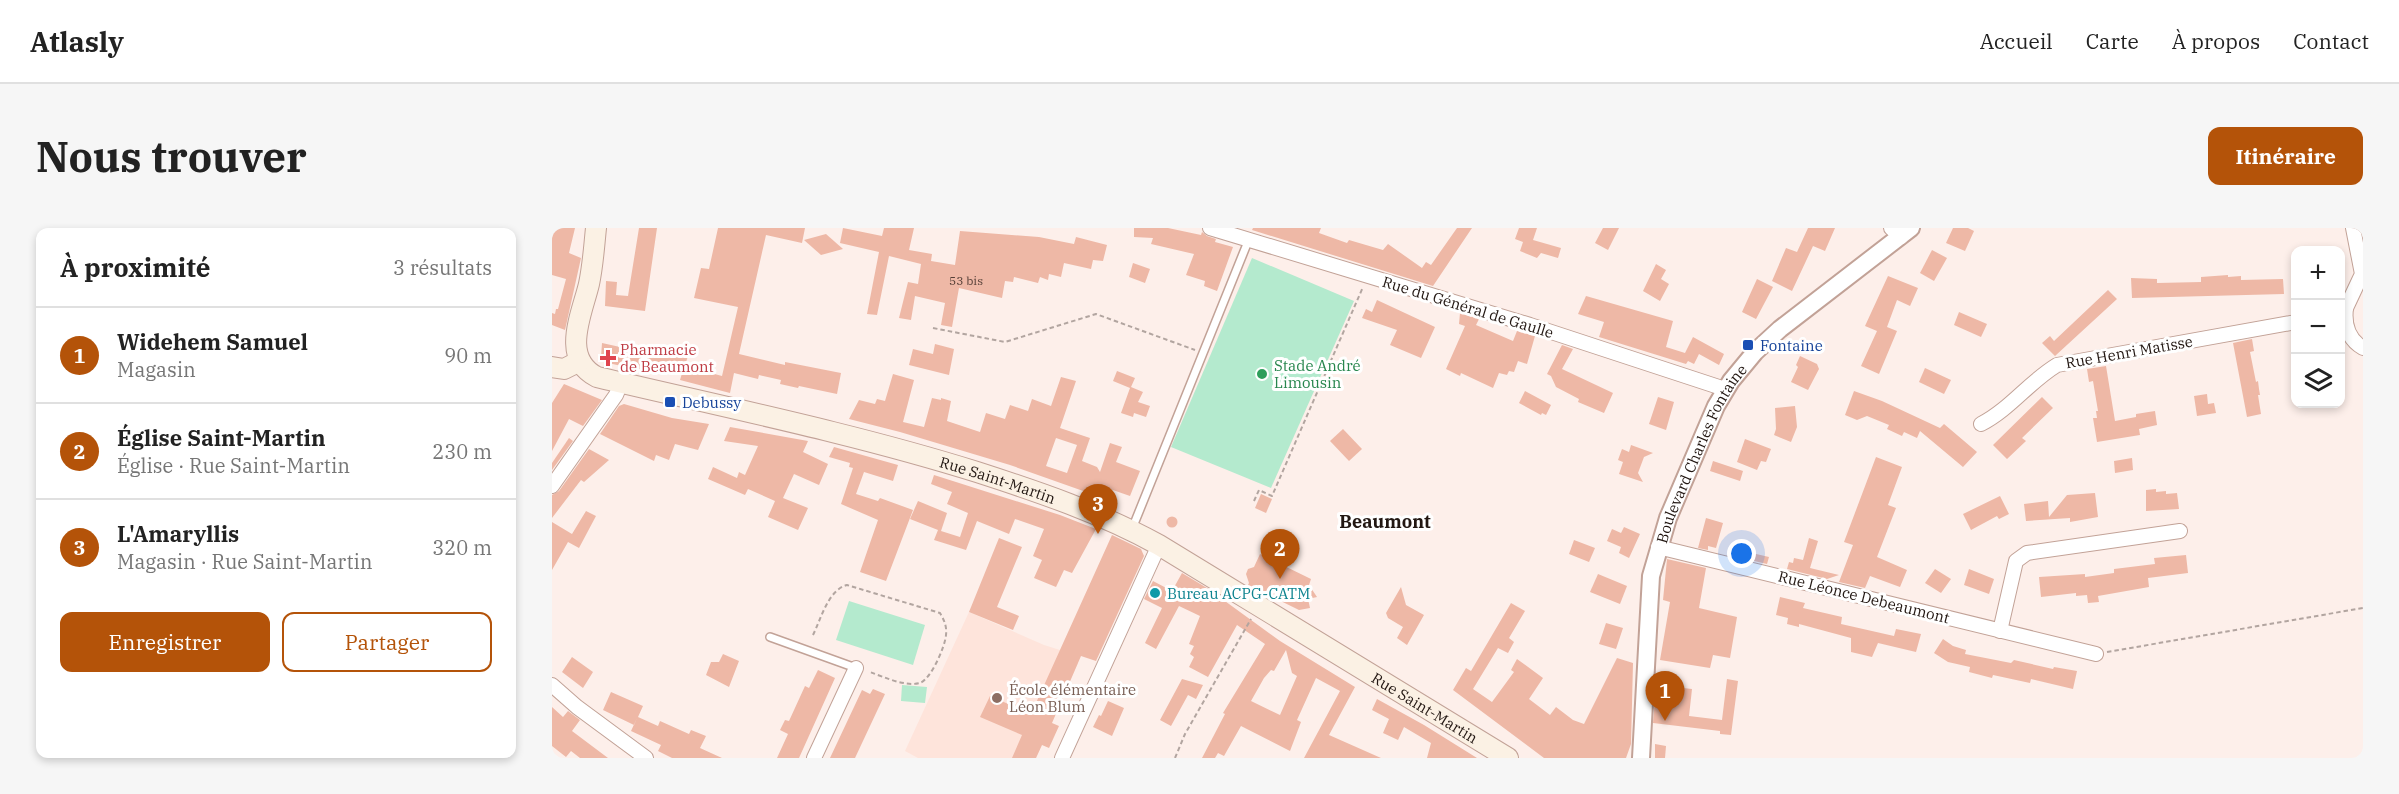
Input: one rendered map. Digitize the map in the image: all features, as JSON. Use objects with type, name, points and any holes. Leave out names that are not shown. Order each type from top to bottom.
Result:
[{"type":"main road","points":[[552,367],[564,369],[580,361],[575,338],[576,328],[592,267],[596,228]]},
{"type":"main road","name":"Rue Saint-Martin","points":[[580,361],[590,374],[597,377],[851,435],[905,450],[1029,489],[1131,531],[1159,545],[1508,758]]},
{"type":"street","name":"Rue du Général de Gaulle","points":[[1210,228],[1530,325],[1725,389]]},
{"type":"street","points":[[2345,306],[2360,282],[2362,274],[2353,228]]},
{"type":"street","name":"Boulevard Charles Fontaine","points":[[1641,758],[1651,576],[1658,547],[1689,467],[1725,389],[1755,352],[1780,329],[1901,231]]},
{"type":"street","name":"Rue Henri Matisse","points":[[1981,424],[2000,414],[2035,380],[2057,365],[2291,323]]},
{"type":"street","points":[[2345,323],[2350,335],[2363,348]]},
{"type":"street","points":[[552,486],[616,395],[621,383]]},
{"type":"street","points":[[2000,631],[2016,561],[2027,553],[2180,531]]},
{"type":"street","points":[[1062,758],[1159,545]]},
{"type":"street","name":"Rue Léonce Debeaumont","points":[[1658,547],[2096,654]]},
{"type":"street","points":[[814,758],[856,668]]},
{"type":"street","points":[[552,685],[577,707],[646,758]]},
{"type":"lane","points":[[1131,531],[1249,239]]},
{"type":"lane","points":[[770,637],[856,668]]},
{"type":"path","points":[[1254,501],[1259,490],[1272,496],[1368,277]]},
{"type":"path","points":[[933,328],[1005,342],[1096,314],[1203,353]]},
{"type":"path","points":[[813,635],[833,593],[847,585],[939,613],[945,622],[947,633],[944,647],[929,676],[921,682],[908,684],[856,668]]},
{"type":"path","points":[[1174,758],[1185,734],[1258,606]]},
{"type":"path","points":[[2096,654],[2363,608]]},
{"type":"shaded area","name":"École élémentaire Léon Blum","points":[[969,612],[1044,645],[1079,656],[1074,662],[1078,663],[1036,758],[918,758],[905,751]]},
{"type":"green space","name":"Stade André Limousin","points":[[1252,258],[1354,301],[1271,488],[1171,447]]},
{"type":"green space","points":[[849,601],[925,625],[913,665],[836,640]]},
{"type":"green space","points":[[902,685],[927,687],[925,703],[901,701]]},
{"type":"building","points":[[552,228],[575,228],[569,253],[581,258],[565,330],[552,325],[552,313],[555,314],[558,309],[566,279],[552,275]]},
{"type":"building","points":[[639,228],[657,228],[645,311],[605,306],[606,281],[617,282],[616,295],[628,296]]},
{"type":"building","points":[[718,228],[805,228],[802,243],[766,235],[739,354],[785,365],[785,362],[841,373],[837,394],[780,384],[781,380],[759,375],[758,379],[734,373],[730,393],[680,380],[683,370],[658,365],[654,366],[652,373],[604,362],[601,357],[602,343],[647,353],[649,348],[665,351],[671,348],[689,352],[685,366],[722,376],[738,307],[694,298],[701,268],[709,269]]},
{"type":"building","points":[[843,228],[882,236],[884,228],[914,228],[909,250],[932,254],[931,261],[955,265],[960,231],[1039,237],[1074,244],[1076,237],[1107,245],[1103,261],[1093,260],[1091,269],[1064,263],[1061,277],[1049,274],[1048,280],[1040,277],[1038,283],[1014,277],[1013,282],[1005,281],[1002,298],[959,288],[952,327],[941,325],[945,303],[915,296],[911,320],[899,318],[908,282],[918,284],[921,264],[889,256],[877,315],[867,314],[879,252],[840,243]]},
{"type":"building","points":[[1134,228],[1168,228],[1201,235],[1202,232],[1216,239],[1215,242],[1233,247],[1217,291],[1204,286],[1205,281],[1186,275],[1194,254],[1151,244],[1153,238],[1134,237]]},
{"type":"building","points":[[1253,228],[1321,228],[1319,233],[1347,243],[1349,240],[1383,250],[1388,244],[1422,268],[1426,262],[1431,265],[1457,228],[1472,228],[1433,286],[1252,230]]},
{"type":"building","points":[[1519,228],[1537,228],[1533,240],[1561,248],[1558,258],[1541,253],[1537,258],[1520,251],[1523,242],[1515,239]]},
{"type":"building","points":[[1603,228],[1619,228],[1608,250],[1595,243]]},
{"type":"building","points":[[1808,228],[1835,228],[1825,251],[1813,246],[1792,291],[1772,281],[1786,248],[1797,252]]},
{"type":"building","points":[[1953,228],[1968,228],[1974,231],[1965,251],[1946,243]]},
{"type":"building","points":[[826,234],[843,249],[821,255],[804,240]]},
{"type":"building","points":[[1932,250],[1947,258],[1934,281],[1920,273]]},
{"type":"building","points":[[1133,263],[1150,269],[1145,283],[1129,277]]},
{"type":"building","points":[[1656,264],[1666,270],[1661,279],[1669,284],[1660,301],[1643,291]]},
{"type":"building","points":[[2228,275],[2228,277],[2241,276],[2241,280],[2283,279],[2284,294],[2132,298],[2131,278],[2157,279],[2157,283],[2201,282],[2201,277]]},
{"type":"building","points":[[1888,276],[1918,288],[1910,306],[1897,300],[1887,327],[1897,331],[1879,374],[1861,366],[1877,331],[1865,326]]},
{"type":"building","points":[[1757,279],[1773,287],[1756,319],[1742,312]]},
{"type":"building","points":[[2108,290],[2117,299],[2055,356],[2042,343],[2050,336],[2054,341]]},
{"type":"building","points":[[1586,296],[1673,321],[1666,347],[1685,353],[1693,337],[1724,354],[1719,365],[1699,354],[1694,364],[1688,361],[1686,364],[1599,337],[1604,322],[1578,314]]},
{"type":"building","points":[[1377,300],[1435,327],[1421,358],[1390,345],[1397,330],[1362,318],[1366,309],[1372,312]]},
{"type":"building","points":[[1959,312],[1987,324],[1981,337],[1954,325]]},
{"type":"building","points":[[1460,313],[1479,319],[1476,325],[1513,341],[1517,331],[1535,336],[1527,364],[1518,361],[1514,372],[1509,371],[1507,375],[1499,373],[1493,388],[1461,373],[1460,376],[1446,369],[1465,326],[1459,324]]},
{"type":"building","points":[[2252,339],[2254,351],[2250,352],[2256,382],[2258,381],[2261,414],[2247,417],[2233,343]]},
{"type":"building","points":[[935,344],[954,349],[949,375],[909,365],[913,349],[933,354]]},
{"type":"building","points":[[1562,345],[1573,349],[1562,369],[1613,393],[1604,413],[1578,402],[1579,399],[1556,387],[1551,376],[1547,374]]},
{"type":"building","points":[[1800,356],[1817,364],[1819,369],[1808,390],[1791,382]]},
{"type":"building","points":[[2106,366],[2115,421],[2155,411],[2157,425],[2139,429],[2140,435],[2097,442],[2093,418],[2097,418],[2096,411],[2098,411],[2093,381],[2089,382],[2087,369]]},
{"type":"building","points":[[1925,368],[1951,380],[1944,394],[1919,382]]},
{"type":"building","points":[[1117,371],[1135,378],[1131,387],[1143,392],[1138,402],[1150,406],[1146,417],[1134,413],[1133,417],[1121,413],[1130,388],[1113,381]]},
{"type":"building","points":[[893,374],[914,380],[903,422],[924,427],[932,398],[941,400],[941,398],[951,401],[947,421],[980,432],[986,413],[1005,419],[1010,405],[1028,411],[1032,399],[1051,406],[1061,377],[1076,381],[1060,428],[1090,438],[1082,461],[1097,467],[1100,472],[1110,443],[1122,447],[1116,462],[1140,471],[1130,496],[1107,488],[1103,498],[1010,465],[849,419],[859,400],[875,404],[877,399],[885,401]],"holes":[[[1056,438],[1077,445],[1067,473],[1046,466]]]},
{"type":"building","points":[[564,384],[602,400],[583,426],[569,419],[552,451],[552,403]]},
{"type":"building","points":[[1525,391],[1551,405],[1546,415],[1542,413],[1541,415],[1519,403]]},
{"type":"building","points":[[1854,391],[1882,401],[1940,428],[1944,424],[1977,452],[1963,467],[1920,431],[1917,438],[1904,432],[1902,436],[1887,429],[1889,425],[1867,416],[1857,420],[1845,415]]},
{"type":"building","points":[[2207,394],[2208,404],[2214,403],[2216,413],[2197,416],[2194,396]]},
{"type":"building","points":[[1658,397],[1674,402],[1666,430],[1649,424]]},
{"type":"building","points":[[2042,397],[2053,408],[2022,438],[2026,441],[2007,459],[1993,445]]},
{"type":"building","points":[[624,404],[672,418],[709,424],[698,450],[675,444],[669,460],[656,455],[654,461],[600,434],[619,406]]},
{"type":"building","points":[[1795,406],[1797,427],[1791,442],[1774,435],[1775,408]]},
{"type":"building","points":[[730,427],[808,441],[803,452],[828,464],[819,485],[794,474],[783,498],[808,508],[798,530],[768,517],[775,501],[748,489],[745,495],[708,479],[713,467],[737,478],[739,472],[745,475],[758,446],[724,441]]},
{"type":"building","points":[[1343,429],[1362,449],[1349,461],[1330,441]]},
{"type":"building","points":[[569,438],[573,441],[552,470],[552,463]]},
{"type":"building","points":[[1745,439],[1771,449],[1766,462],[1761,461],[1757,470],[1737,462]]},
{"type":"building","points":[[1631,445],[1653,453],[1644,457],[1638,473],[1643,482],[1619,474],[1623,462],[1618,460],[1622,449],[1629,452]]},
{"type":"building","points":[[834,447],[898,465],[893,481],[864,472],[856,494],[878,501],[880,498],[913,510],[886,581],[860,572],[878,520],[841,504],[853,468],[849,467],[850,463],[829,457]]},
{"type":"building","points":[[589,449],[609,460],[584,482],[581,480],[552,518],[552,495],[559,491]]},
{"type":"building","points":[[1876,457],[1902,467],[1888,505],[1896,508],[1877,557],[1907,570],[1900,587],[1870,576],[1865,588],[1839,582],[1853,545],[1844,542]]},
{"type":"building","points":[[2132,458],[2133,470],[2115,473],[2114,461]]},
{"type":"building","points":[[1713,461],[1743,471],[1740,481],[1710,471]]},
{"type":"building","points":[[934,475],[1060,515],[1096,529],[1072,573],[1064,570],[1056,587],[1034,578],[1042,560],[1033,556],[1044,529],[1015,519],[1009,534],[977,521],[966,550],[934,540],[938,530],[910,519],[918,501],[947,513],[941,531],[960,537],[968,513],[947,504],[952,492],[931,484]]},
{"type":"building","points":[[2156,489],[2156,492],[2166,491],[2166,494],[2177,493],[2179,509],[2146,511],[2146,490]]},
{"type":"building","points":[[2095,493],[2098,517],[2070,522],[2070,518],[2026,521],[2024,504],[2048,501],[2049,517],[2067,495]]},
{"type":"building","points":[[1261,494],[1272,499],[1266,513],[1255,508]]},
{"type":"building","points":[[2000,496],[2009,514],[1999,519],[1997,516],[1971,530],[1963,514]]},
{"type":"building","points":[[586,511],[596,516],[579,548],[568,542],[552,570],[552,522],[572,534]]},
{"type":"building","points":[[1172,517],[1176,518],[1176,526],[1172,527],[1168,526],[1167,522],[1168,518]]},
{"type":"building","points":[[1706,518],[1723,523],[1716,548],[1708,546],[1708,550],[1698,548]]},
{"type":"building","points":[[1624,527],[1640,534],[1629,558],[1619,553],[1621,547],[1607,541],[1612,529],[1621,533]]},
{"type":"building","points":[[1112,535],[1141,549],[1144,556],[1096,661],[1081,656],[1052,723],[1059,726],[1049,748],[1042,745],[1036,758],[1012,758],[1022,735],[980,717],[990,696],[1031,714]]},
{"type":"building","points":[[999,538],[1022,547],[997,607],[1019,616],[1013,630],[969,612]]},
{"type":"building","points":[[1809,538],[1818,541],[1810,568],[1839,575],[1827,579],[1787,569],[1789,562],[1793,563],[1794,558],[1803,560]]},
{"type":"building","points":[[1574,540],[1595,548],[1589,562],[1569,554]]},
{"type":"building","points":[[1739,550],[1769,557],[1767,564],[1737,557]]},
{"type":"building","points":[[1260,554],[1311,579],[1309,585],[1317,597],[1308,599],[1310,608],[1299,610],[1248,585],[1246,574],[1248,569],[1254,567]]},
{"type":"building","points":[[2186,555],[2188,573],[2148,578],[2149,587],[2098,596],[2099,602],[2088,603],[2087,595],[2076,596],[2076,593],[2041,597],[2039,577],[2085,574],[2085,577],[2114,573],[2114,569],[2155,564],[2154,558]]},
{"type":"building","points":[[1667,559],[1706,568],[1699,608],[1737,617],[1730,658],[1713,655],[1710,668],[1660,660],[1670,602],[1663,600]]},
{"type":"building","points":[[1935,569],[1951,579],[1941,593],[1925,583]]},
{"type":"building","points":[[1969,569],[1994,579],[1989,594],[1964,585]]},
{"type":"building","points":[[1182,573],[1207,588],[1280,641],[1355,687],[1329,735],[1381,758],[1304,758],[1340,691],[1316,678],[1297,720],[1301,722],[1290,751],[1241,726],[1224,756],[1218,753],[1215,758],[1202,758],[1225,714],[1223,713],[1265,644],[1237,625],[1208,677],[1189,667],[1194,657],[1190,654],[1194,646],[1189,644],[1200,616],[1179,606],[1156,649],[1145,643],[1162,608],[1144,599],[1153,581],[1172,591]],"holes":[[[1286,650],[1292,673],[1297,676],[1280,715],[1251,701],[1264,678],[1271,670],[1274,671]]]},
{"type":"building","points":[[1598,574],[1627,586],[1620,604],[1590,592]]},
{"type":"building","points":[[1401,587],[1406,605],[1424,615],[1407,645],[1397,638],[1403,627],[1388,618],[1386,613]]},
{"type":"building","points":[[1780,597],[1805,603],[1803,608],[1842,617],[1841,624],[1894,636],[1896,629],[1921,634],[1916,652],[1878,643],[1872,657],[1851,652],[1851,638],[1799,624],[1799,627],[1787,624],[1788,618],[1776,615]]},
{"type":"building","points":[[1511,603],[1525,611],[1509,638],[1514,642],[1508,653],[1498,648],[1473,689],[1492,702],[1514,672],[1511,670],[1517,659],[1543,678],[1529,699],[1550,715],[1556,707],[1573,720],[1584,724],[1617,658],[1633,663],[1631,744],[1626,758],[1544,758],[1453,690],[1466,668],[1471,671]]},
{"type":"building","points":[[1606,623],[1623,628],[1616,649],[1599,644]]},
{"type":"building","points":[[1943,639],[1953,646],[1966,650],[1965,654],[2011,663],[2014,660],[2053,669],[2054,667],[2077,671],[2073,689],[2031,679],[2030,683],[1993,675],[1992,678],[1969,672],[1970,667],[1948,662],[1934,653]]},
{"type":"building","points":[[723,654],[739,661],[729,687],[706,675],[711,662],[719,662]]},
{"type":"building","points":[[572,657],[593,672],[583,688],[562,672]]},
{"type":"building","points":[[818,670],[835,678],[799,758],[777,758],[788,734],[780,730],[785,720],[789,721],[805,686],[809,688]]},
{"type":"building","points":[[1182,679],[1203,685],[1196,699],[1188,695],[1171,726],[1160,720]]},
{"type":"building","points":[[1727,679],[1738,681],[1731,735],[1720,734],[1720,731],[1653,723],[1656,685],[1692,689],[1689,716],[1722,720]]},
{"type":"building","points":[[873,689],[885,694],[855,758],[830,758],[862,690],[870,694]]},
{"type":"building","points":[[611,692],[643,706],[638,717],[658,726],[660,721],[689,734],[691,730],[706,736],[700,748],[722,758],[672,758],[658,751],[661,745],[631,731],[634,725],[603,710]]},
{"type":"building","points":[[1377,699],[1477,758],[1427,758],[1431,743],[1404,727],[1398,740],[1383,733],[1389,719],[1372,710]]},
{"type":"building","points":[[1108,701],[1124,708],[1112,736],[1093,727]]},
{"type":"building","points":[[552,707],[563,717],[568,711],[580,720],[572,731],[608,758],[580,758],[571,751],[566,757],[552,746]]},
{"type":"building","points":[[1655,744],[1666,746],[1665,758],[1655,758]]},
{"type":"place","name":"Fontaine","points":[[1748,345]]},
{"type":"place","name":"Pharmacie de Beaumont","points":[[608,358]]},
{"type":"place","name":"Stade André Limousin","points":[[1262,374]]},
{"type":"place","name":"Debussy","points":[[670,402]]},
{"type":"place","name":"L'Amaryllis","points":[[1098,534]]},
{"type":"place","name":"Église Saint-Martin","points":[[1280,579]]},
{"type":"place","name":"Bureau ACPG-CATM","points":[[1155,593]]},
{"type":"place","name":"École élémentaire Léon Blum","points":[[997,698]]},
{"type":"place","name":"Widehem Samuel","points":[[1665,721]]},
{"type":"district","name":"Beaumont","points":[[1385,521]]}]
